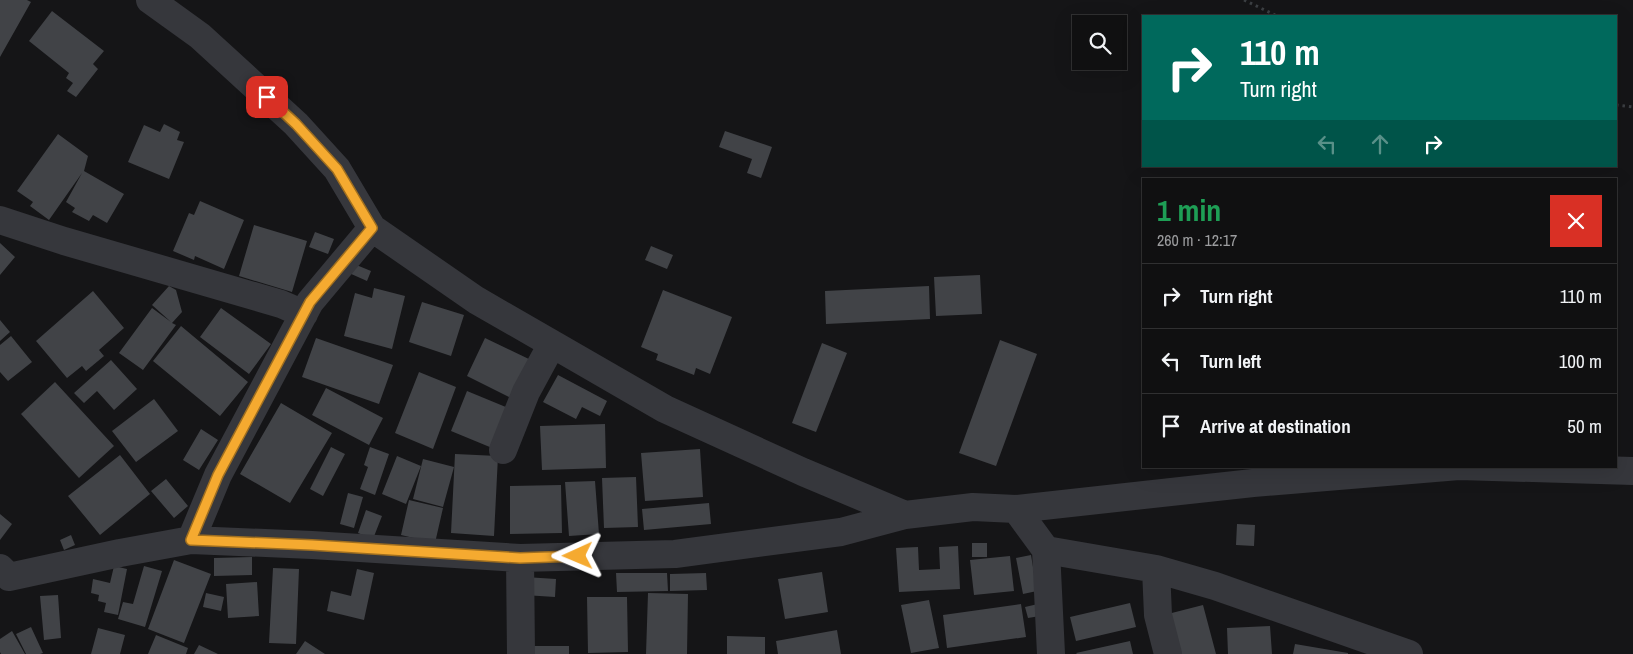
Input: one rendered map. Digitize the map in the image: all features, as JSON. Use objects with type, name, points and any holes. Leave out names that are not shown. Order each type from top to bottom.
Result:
[{"type":"street","points":[[150,0],[200,36],[296,124],[337,169],[372,228],[476,300],[665,409],[803,472],[905,515]]},
{"type":"street","points":[[0,220],[64,241],[280,304],[304,314]]},
{"type":"street","points":[[191,540],[218,475],[310,302],[372,228]]},
{"type":"street","points":[[503,450],[526,392],[552,344]]},
{"type":"street","points":[[3,578],[191,540],[312,545],[520,558],[674,554],[841,532],[905,515],[973,507],[1016,509],[1253,483],[1435,468]]},
{"type":"street","points":[[1517,468],[1633,472]]},
{"type":"street","points":[[1016,509],[1046,550],[1052,654]]},
{"type":"street","points":[[1046,550],[1156,569],[1215,586],[1409,654]]},
{"type":"street","points":[[520,558],[521,654]]},
{"type":"street","points":[[1156,569],[1158,615],[1168,654]]},
{"type":"path","points":[[1244,0],[1275,15]]},
{"type":"path","points":[[1617,105],[1633,107]]},
{"type":"building","points":[[0,0],[27,0],[31,2],[0,57]]},
{"type":"building","points":[[52,11],[104,51],[93,64],[98,69],[76,97],[67,91],[73,83],[66,78],[69,73],[29,41]]},
{"type":"building","points":[[164,124],[180,132],[177,140],[184,142],[169,179],[128,162],[144,125],[160,132]]},
{"type":"building","points":[[725,131],[772,147],[761,178],[747,173],[752,159],[719,147]]},
{"type":"building","points":[[58,134],[88,156],[84,171],[124,194],[107,223],[93,215],[89,221],[72,212],[75,208],[66,202],[82,173],[49,220],[30,206],[33,202],[17,191]]},
{"type":"building","points":[[200,201],[244,220],[224,269],[195,256],[194,260],[173,251],[189,213],[194,215]]},
{"type":"building","points":[[254,225],[307,241],[292,292],[239,276]]},
{"type":"building","points":[[315,232],[334,239],[328,254],[309,247]]},
{"type":"building","points":[[0,243],[15,257],[0,275]]},
{"type":"building","points":[[651,246],[673,255],[667,269],[645,260]]},
{"type":"building","points":[[354,264],[371,271],[367,281],[349,273]]},
{"type":"building","points":[[980,275],[982,314],[936,316],[934,277]]},
{"type":"building","points":[[169,286],[176,290],[182,312],[172,323],[176,325],[143,370],[119,353],[152,308],[171,322],[152,305]]},
{"type":"building","points":[[929,286],[930,319],[826,324],[825,291]]},
{"type":"building","points":[[374,288],[405,296],[392,349],[344,336],[355,293],[372,298]]},
{"type":"building","points":[[663,290],[732,317],[710,374],[696,368],[694,375],[656,360],[658,354],[641,347]]},
{"type":"building","points":[[93,291],[124,328],[99,350],[104,356],[86,371],[82,366],[67,378],[36,341]]},
{"type":"building","points":[[422,302],[464,315],[451,356],[409,342]]},
{"type":"building","points":[[221,308],[271,344],[249,374],[200,337]]},
{"type":"building","points":[[0,320],[10,332],[0,341]]},
{"type":"building","points":[[181,326],[248,382],[220,416],[153,361]]},
{"type":"building","points":[[11,336],[32,362],[8,381],[0,372],[0,345]]},
{"type":"building","points":[[316,338],[393,365],[379,404],[302,377]]},
{"type":"building","points":[[485,338],[533,361],[515,400],[467,376]]},
{"type":"building","points":[[1000,340],[1037,354],[996,466],[959,453]]},
{"type":"building","points":[[822,343],[847,353],[816,432],[792,423]]},
{"type":"building","points":[[111,360],[137,389],[114,410],[97,391],[84,403],[74,393]]},
{"type":"building","points":[[419,372],[456,387],[433,449],[395,433]]},
{"type":"building","points":[[558,375],[607,401],[600,416],[582,407],[576,419],[543,402]]},
{"type":"building","points":[[55,382],[114,446],[79,478],[21,414]]},
{"type":"building","points":[[326,388],[383,418],[369,445],[312,415]]},
{"type":"building","points":[[467,391],[513,410],[497,450],[451,431]]},
{"type":"building","points":[[154,399],[178,431],[136,462],[112,431]]},
{"type":"building","points":[[281,403],[332,433],[290,503],[240,474]]},
{"type":"building","points":[[605,424],[606,468],[542,470],[540,426]]},
{"type":"building","points":[[201,429],[218,440],[199,470],[183,460]]},
{"type":"building","points":[[331,447],[345,454],[323,496],[310,489]]},
{"type":"building","points":[[370,447],[389,454],[375,495],[360,489],[368,467],[364,465]]},
{"type":"building","points":[[700,449],[703,497],[645,501],[641,453]]},
{"type":"building","points":[[455,454],[498,456],[494,536],[451,533]]},
{"type":"building","points":[[120,455],[150,494],[100,535],[68,496]]},
{"type":"building","points":[[397,456],[421,466],[406,504],[382,494]]},
{"type":"building","points":[[423,459],[454,467],[443,507],[413,499]]},
{"type":"building","points":[[636,477],[638,527],[604,528],[602,478]]},
{"type":"building","points":[[166,479],[188,506],[174,518],[151,491]]},
{"type":"building","points":[[595,481],[599,534],[569,536],[565,482]]},
{"type":"building","points":[[561,485],[562,533],[510,534],[510,486]]},
{"type":"building","points":[[348,493],[363,497],[354,528],[340,524]]},
{"type":"building","points":[[409,500],[443,508],[435,543],[401,535]]},
{"type":"building","points":[[709,503],[711,524],[644,530],[642,509]]},
{"type":"building","points":[[366,510],[382,516],[373,539],[358,533]]},
{"type":"building","points":[[0,514],[12,524],[0,540]]},
{"type":"building","points":[[1237,524],[1255,525],[1254,546],[1236,545]]},
{"type":"building","points":[[71,535],[75,545],[64,550],[60,540]]},
{"type":"building","points":[[972,543],[987,543],[987,557],[972,557]]},
{"type":"building","points":[[958,546],[960,589],[899,592],[896,548],[918,547],[919,570],[940,569],[939,547]]},
{"type":"building","points":[[1031,555],[1037,591],[1023,594],[1016,558]]},
{"type":"building","points":[[1010,556],[1014,591],[974,595],[970,560]]},
{"type":"building","points":[[252,557],[252,575],[214,576],[214,558]]},
{"type":"building","points":[[174,560],[211,574],[184,643],[148,629]]},
{"type":"building","points":[[114,566],[127,569],[118,615],[104,612],[106,603],[98,601],[99,595],[91,593],[93,579],[110,583]]},
{"type":"building","points":[[144,566],[162,571],[145,627],[118,619],[123,602],[133,604]]},
{"type":"building","points":[[273,568],[299,569],[296,644],[269,643]]},
{"type":"building","points":[[357,569],[374,573],[364,620],[327,611],[331,591],[351,596]]},
{"type":"building","points":[[822,572],[828,612],[785,619],[778,579]]},
{"type":"building","points":[[616,573],[667,573],[668,591],[617,592]]},
{"type":"building","points":[[706,573],[707,590],[670,591],[670,574]]},
{"type":"building","points":[[525,577],[556,579],[555,597],[524,595]]},
{"type":"building","points":[[257,582],[259,616],[228,618],[226,584]]},
{"type":"building","points":[[206,593],[224,597],[221,611],[203,607]]},
{"type":"building","points":[[648,593],[688,594],[687,654],[646,654]]},
{"type":"building","points":[[58,595],[61,638],[44,640],[40,596]]},
{"type":"building","points":[[587,597],[627,597],[628,652],[588,653]]},
{"type":"building","points":[[929,600],[939,648],[911,653],[901,605]]},
{"type":"building","points":[[1130,603],[1136,627],[1076,641],[1070,617]]},
{"type":"building","points":[[1021,604],[1026,637],[947,648],[943,615]]},
{"type":"building","points":[[1038,604],[1040,616],[1028,618],[1025,607]]},
{"type":"building","points":[[1203,605],[1216,654],[1170,654],[1160,616]]},
{"type":"building","points":[[1270,626],[1272,654],[1228,654],[1227,628]]},
{"type":"building","points":[[31,627],[43,653],[26,654],[16,634]]},
{"type":"building","points":[[98,628],[125,635],[120,654],[91,654]]},
{"type":"building","points":[[837,630],[841,654],[778,654],[776,641]]},
{"type":"building","points":[[12,631],[25,654],[1,654],[0,639]]},
{"type":"building","points":[[156,635],[188,648],[186,654],[148,654]]},
{"type":"building","points":[[727,636],[765,637],[765,654],[727,654]]},
{"type":"building","points":[[305,641],[325,654],[296,654]]},
{"type":"building","points":[[1130,641],[1133,654],[1076,653]]},
{"type":"building","points":[[1295,644],[1348,653],[1348,654],[1293,654]]},
{"type":"building","points":[[199,645],[218,654],[194,654]]},
{"type":"building","points":[[529,646],[569,646],[569,654],[529,654]]},
{"type":"route","points":[[267,97],[296,124],[337,169],[372,228],[310,302],[218,475],[191,540],[312,545],[520,558],[578,556]]}]
